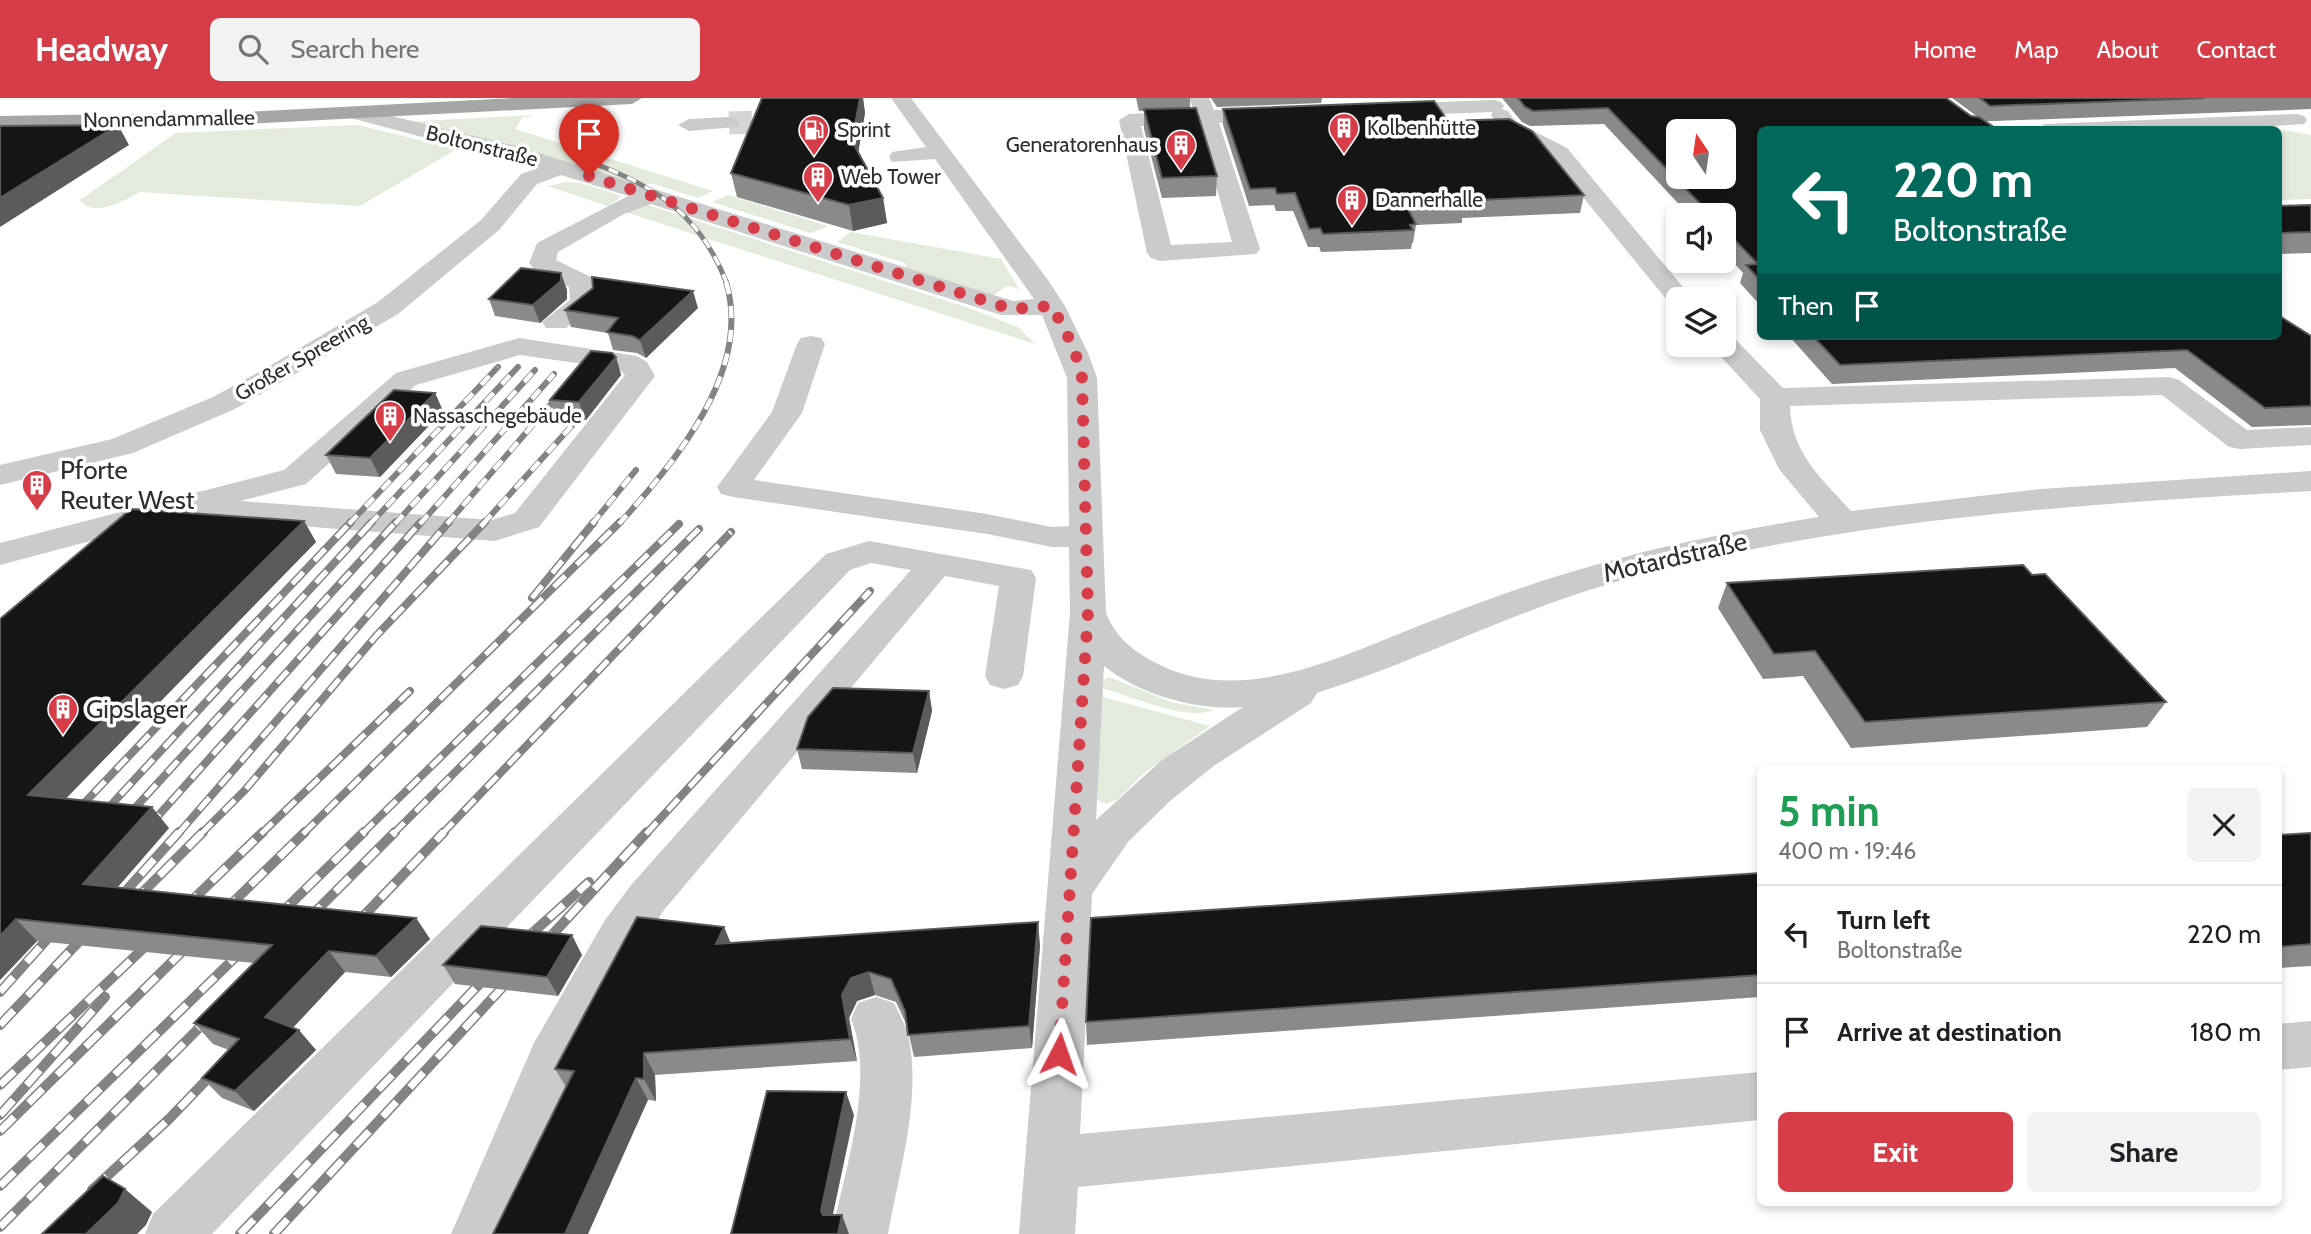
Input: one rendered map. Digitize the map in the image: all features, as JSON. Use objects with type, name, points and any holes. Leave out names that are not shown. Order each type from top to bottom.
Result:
[{"type":"main road","name":"Nonnendammallee","points":[[0,122],[180,120],[632,98]]},
{"type":"street","points":[[901,98],[1052,306],[1074,348],[1082,378],[1088,613],[1047,1234]]},
{"type":"street","points":[[2252,98],[2304,124]]},
{"type":"street","points":[[1371,111],[1491,102],[1509,126],[1559,153],[1670,287]]},
{"type":"street","points":[[1203,107],[1247,249],[1160,253],[1129,120],[1203,107],[1303,113]]},
{"type":"street","name":"Boltonstraße","points":[[354,113],[527,156],[1011,309],[1052,306]]},
{"type":"street","points":[[689,125],[729,123]]},
{"type":"street","points":[[2218,126],[2304,124]]},
{"type":"street","points":[[900,158],[941,152]]},
{"type":"street","name":"Großer Spreering","points":[[0,475],[122,446],[226,401],[388,308],[490,225],[529,179],[561,167]]},
{"type":"street","points":[[689,207],[720,192]]},
{"type":"street","points":[[556,322],[584,303],[582,283],[542,263],[545,248],[617,209],[652,195]]},
{"type":"street","points":[[811,344],[787,413],[733,487],[987,524],[1052,537],[1086,536]]},
{"type":"street","points":[[0,554],[180,507],[295,477],[406,379],[519,346],[627,362],[638,368],[640,376],[527,520],[512,528],[486,530],[180,507]]},
{"type":"street","points":[[1736,356],[1775,397],[1775,430],[1795,469],[1841,521]]},
{"type":"street","points":[[1775,397],[2169,386],[2240,440],[2311,436]]},
{"type":"street","name":"Motardstraße","points":[[1088,613],[1098,636],[1118,656],[1143,673],[1177,686],[1233,694],[1264,692],[1319,680],[1459,624],[1596,576],[1704,549],[1841,521],[1940,508],[2311,481]]},
{"type":"street","points":[[173,1234],[838,562],[869,552],[1018,578],[1004,676]]},
{"type":"street","points":[[479,1234],[502,1174],[558,1053],[616,939],[648,897],[935,565]]},
{"type":"street","points":[[1069,891],[1112,831],[1155,788],[1213,745],[1319,680]]},
{"type":"street","points":[[860,1234],[888,1069],[881,1025],[876,1019]]},
{"type":"street","points":[[2282,1047],[2311,1044]]},
{"type":"street","points":[[1052,1163],[1757,1096]]},
{"type":"shaded area","points":[[535,115],[522,118],[515,129],[713,191],[698,198],[654,184],[635,184],[404,122]]},
{"type":"shaded area","points":[[357,125],[457,149],[360,206],[140,192],[102,208],[94,208],[80,200],[176,133]]},
{"type":"shaded area","points":[[2282,130],[2311,135],[2311,199],[2282,200]]},
{"type":"shaded area","points":[[566,182],[580,183],[622,196],[608,206],[547,186]]},
{"type":"shaded area","points":[[728,195],[828,226],[810,233],[712,202]]},
{"type":"shaded area","points":[[642,203],[969,308],[1018,327],[1035,344],[622,211]]},
{"type":"shaded area","points":[[851,232],[1001,259],[1019,289],[1007,286],[991,297],[907,270],[905,263],[837,242]]},
{"type":"shaded area","points":[[1109,677],[1171,702],[1214,710],[1188,713],[1173,710],[1099,687],[1100,682]]},
{"type":"shaded area","points":[[1099,696],[1210,726],[1144,773],[1117,800],[1105,804],[1095,798]]},
{"type":"building","points":[[762,98],[860,98],[852,141],[883,198],[849,205],[731,173]]},
{"type":"building","points":[[1518,98],[1946,98],[1971,116],[1979,117],[1992,126],[1757,126],[1757,263],[1736,241],[1736,203],[1699,203],[1686,189],[1736,189],[1736,119],[1666,119],[1666,168],[1608,108],[1533,111],[1525,107]]},
{"type":"building","points":[[1980,98],[2205,98],[1990,106]]},
{"type":"building","points":[[1434,101],[1448,121],[1509,119],[1532,131],[1584,195],[1462,201],[1465,205],[1407,207],[1416,224],[1410,225],[1413,230],[1323,234],[1320,228],[1309,229],[1295,193],[1277,194],[1275,188],[1250,189],[1223,109]]},
{"type":"building","points":[[1196,108],[1217,176],[1162,178],[1144,109]]},
{"type":"building","points":[[118,125],[0,198],[0,126]]},
{"type":"building","points":[[2311,205],[2311,232],[2282,233],[2282,206]]},
{"type":"building","points":[[1757,264],[1757,277],[1746,265]]},
{"type":"building","points":[[521,268],[561,273],[561,281],[533,305],[489,299]]},
{"type":"building","points":[[592,277],[693,291],[640,340],[607,332],[618,318],[565,310],[593,288]]},
{"type":"building","points":[[2282,318],[2311,336],[2311,406],[2265,408],[2187,350],[1840,365],[1817,340],[2282,340]]},
{"type":"building","points":[[591,351],[612,353],[616,357],[579,402],[550,400]]},
{"type":"building","points":[[394,390],[435,393],[370,458],[326,455]]},
{"type":"building","points":[[131,509],[304,521],[28,795],[152,807],[83,884],[416,918],[376,956],[329,951],[265,1017],[299,1030],[235,1091],[202,1078],[239,1039],[194,1023],[272,945],[16,919],[0,936],[0,619]]},
{"type":"building","points":[[2023,565],[2032,575],[2045,574],[2166,702],[1865,722],[1815,651],[1774,654],[1727,583]]},
{"type":"building","points":[[833,688],[929,691],[913,753],[797,749],[808,717]]},
{"type":"building","points":[[2311,833],[2311,944],[2282,947],[2282,835]]},
{"type":"building","points":[[1757,873],[1757,975],[1086,1022],[1091,918]]},
{"type":"building","points":[[637,917],[724,927],[716,944],[1038,922],[1029,1026],[908,1035],[905,1011],[891,979],[869,972],[851,978],[842,995],[850,1039],[644,1053],[644,1079],[636,1078],[565,1234],[493,1234],[574,1071],[555,1069]]},
{"type":"building","points":[[481,926],[572,935],[547,977],[443,965]]},
{"type":"building","points":[[767,1091],[846,1092],[821,1211],[823,1215],[842,1215],[838,1234],[731,1234]]},
{"type":"building","points":[[103,1176],[125,1189],[118,1203],[86,1234],[42,1234]]},
{"type":"tunnel","points":[[729,123],[864,119]]},
{"type":"railway","points":[[590,162],[636,181],[674,206],[704,239],[727,284]]},
{"type":"railway","points":[[619,524],[684,444],[719,382],[728,349],[731,315],[726,282]]},
{"type":"railway","points":[[349,524],[498,367]]},
{"type":"railway","points":[[370,524],[518,367]]},
{"type":"railway","points":[[395,524],[535,370]]},
{"type":"railway","points":[[420,524],[554,374]]},
{"type":"railway","points":[[447,524],[563,390]]},
{"type":"railway","points":[[483,524],[577,420]]},
{"type":"railway","points":[[592,524],[636,470]]},
{"type":"railway","points":[[72,816],[351,522]]},
{"type":"railway","points":[[99,818],[372,522]]},
{"type":"railway","points":[[124,820],[396,522]]},
{"type":"railway","points":[[149,826],[421,522]]},
{"type":"railway","points":[[178,834],[449,522]]},
{"type":"railway","points":[[131,904],[245,790],[376,636],[485,522]]},
{"type":"railway","points":[[532,598],[594,522]]},
{"type":"railway","points":[[303,834],[620,522]]},
{"type":"railway","points":[[362,834],[679,524]]},
{"type":"railway","points":[[393,834],[699,529]]},
{"type":"railway","points":[[442,834],[731,532]]},
{"type":"railway","points":[[646,834],[870,591]]},
{"type":"railway","points":[[261,834],[410,691]]},
{"type":"railway","points":[[114,904],[179,832]]},
{"type":"railway","points":[[183,909],[263,832]]},
{"type":"railway","points":[[222,913],[305,832]]},
{"type":"railway","points":[[276,918],[364,832]]},
{"type":"railway","points":[[353,927],[444,832]]},
{"type":"railway","points":[[540,948],[647,832]]},
{"type":"railway","points":[[307,920],[393,834]]},
{"type":"railway","points":[[519,945],[589,882]]},
{"type":"railway","points":[[0,992],[58,927]]},
{"type":"railway","points":[[0,1025],[88,932]]},
{"type":"railway","points":[[0,1085],[153,939]]},
{"type":"railway","points":[[0,1131],[192,942]]},
{"type":"railway","points":[[0,1186],[246,947]]},
{"type":"railway","points":[[240,1234],[491,972]]},
{"type":"railway","points":[[274,1234],[513,976]]},
{"type":"railway","points":[[0,1115],[105,997]]},
{"type":"railway","points":[[0,1227],[213,1014]]},
{"type":"railway","points":[[92,1190],[169,1119],[218,1068]]},
{"type":"place","name":"Kolbenhütte","points":[[1344,155]]},
{"type":"place","name":"Sprint","points":[[814,157]]},
{"type":"place","name":"Generatorenhaus","points":[[1181,172]]},
{"type":"place","name":"Web Tower","points":[[818,204]]},
{"type":"place","name":"Dannerhalle","points":[[1352,227]]},
{"type":"place","name":"Nassaschegebäude","points":[[390,443]]},
{"type":"place","name":"Pforte Reuter West","points":[[37,512]]},
{"type":"place","name":"Gipslager","points":[[63,736]]},
{"type":"route","points":[[589,176],[1011,309],[1052,306],[1074,348],[1082,378],[1088,613],[1080,691],[1059,1054]]}]
